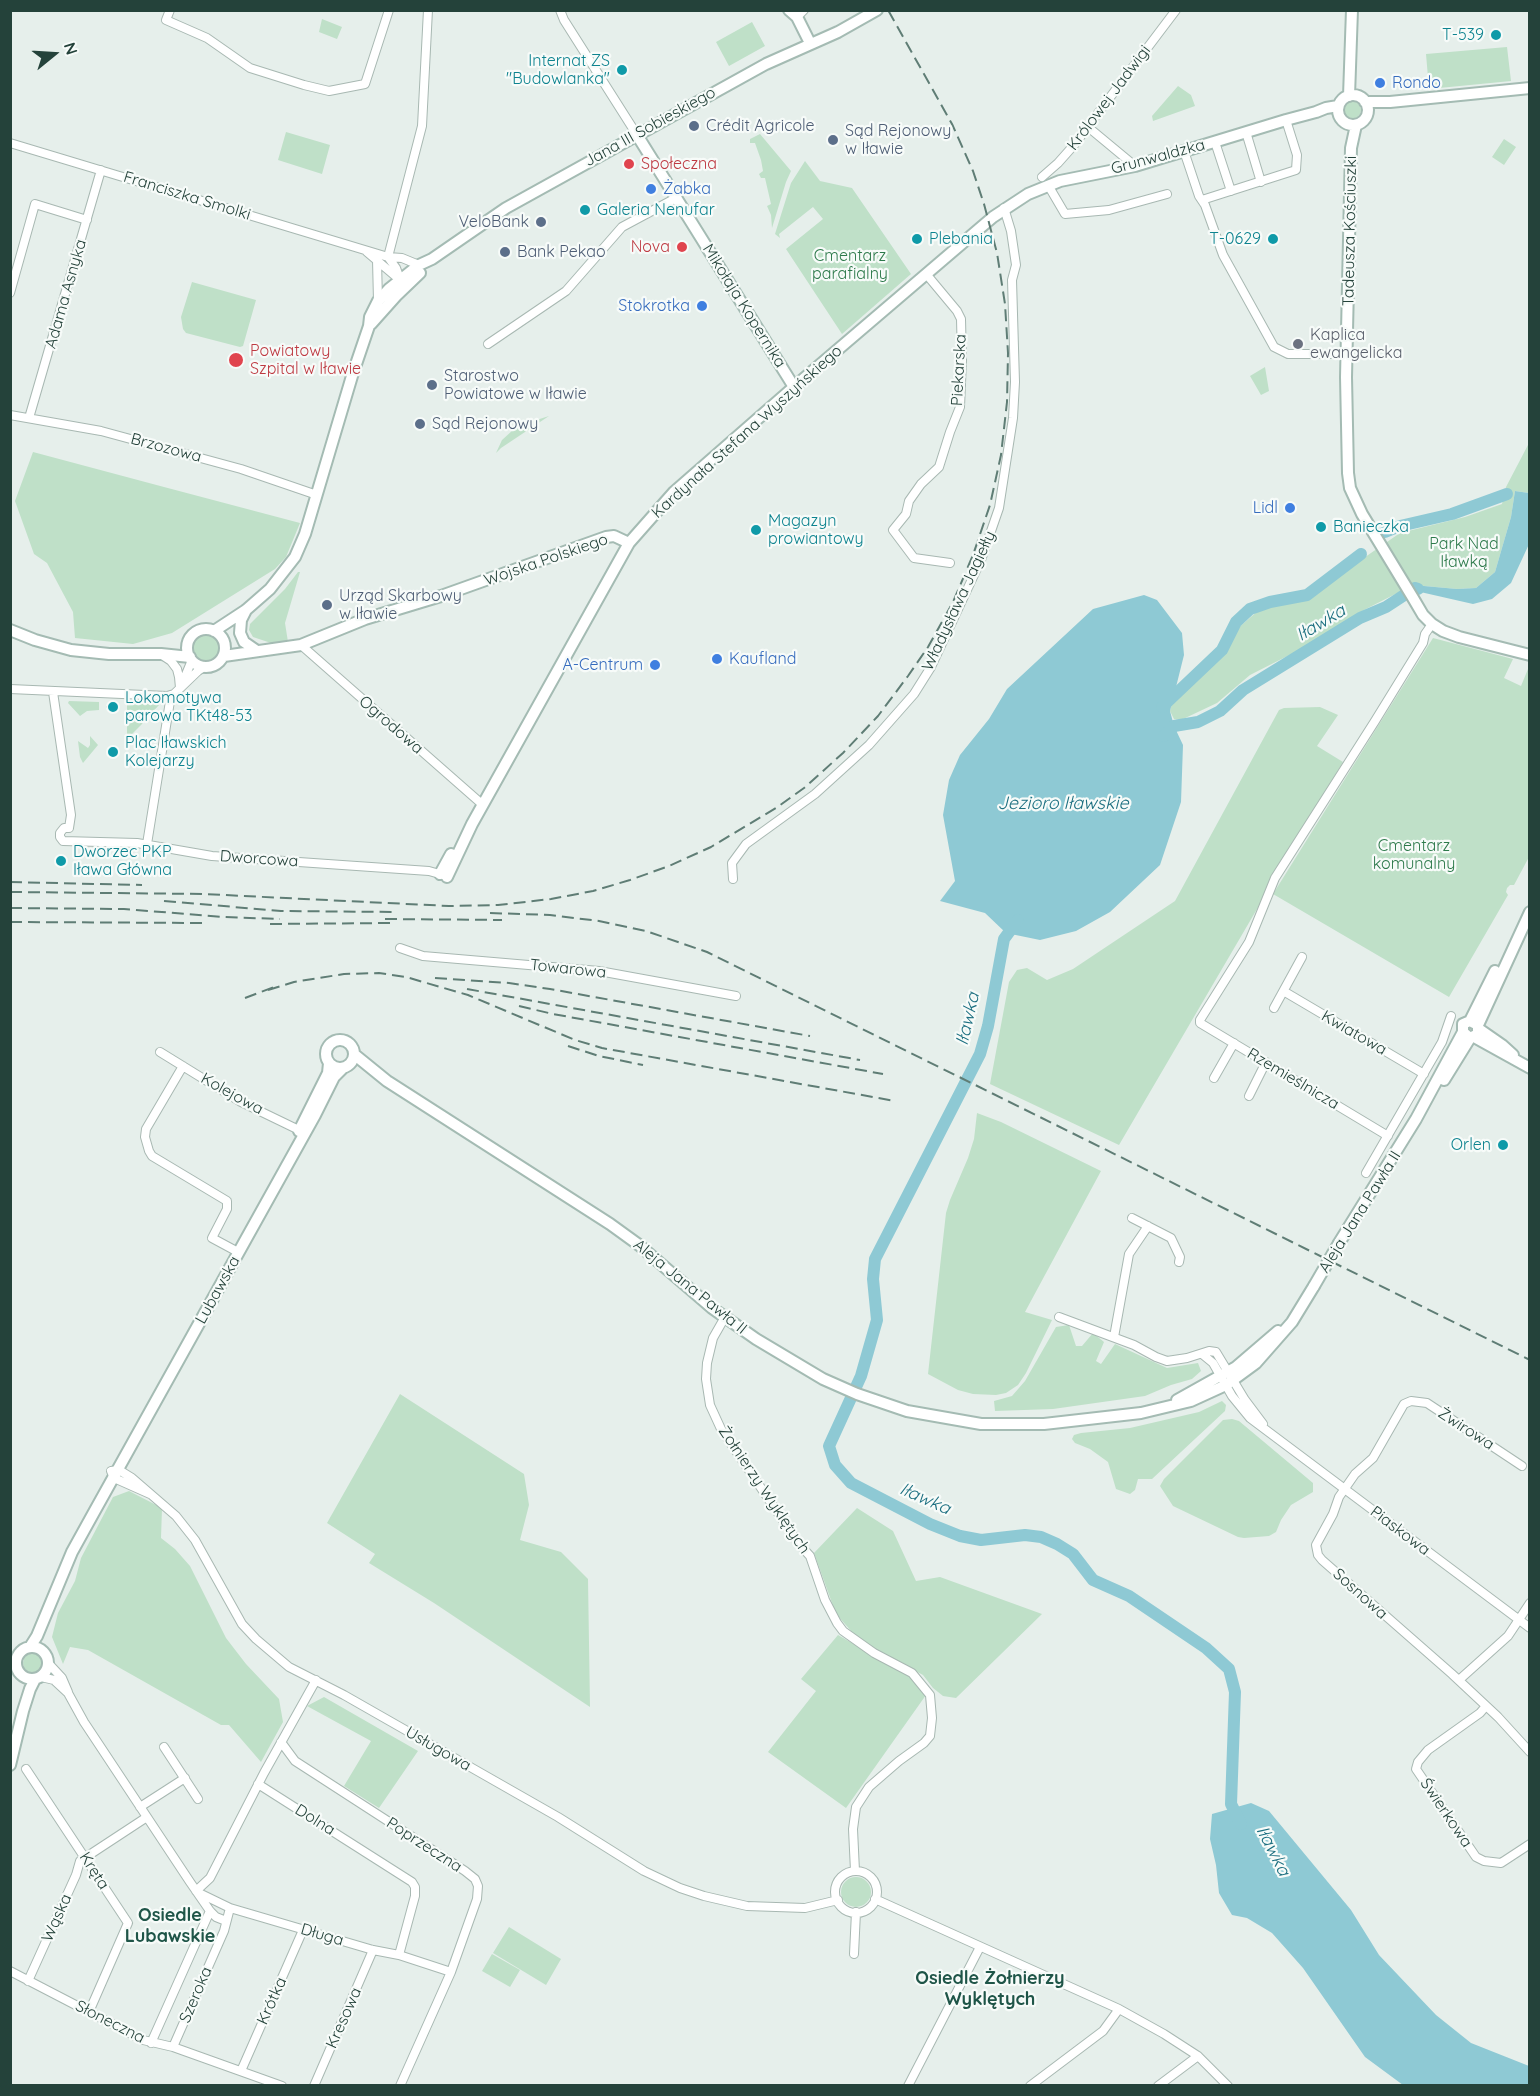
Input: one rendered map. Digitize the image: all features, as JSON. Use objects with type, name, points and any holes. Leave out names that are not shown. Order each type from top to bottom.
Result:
[{"type":"street","points":[[170,10],[166,20],[207,38],[250,68],[329,91],[365,84],[388,13]]},
{"type":"street","points":[[403,283],[388,257],[422,126],[428,10]]},
{"type":"street","name":"Mikołaja Kopernika","points":[[560,10],[569,28],[794,387]]},
{"type":"street","name":"Jana III Sobieskiego","points":[[403,283],[419,265],[432,259],[506,208],[766,64],[838,32],[877,10]]},
{"type":"street","points":[[1352,10],[1360,101],[1363,121],[1352,124],[1344,122],[1338,110],[1341,101],[1360,101],[1390,102],[1530,87]]},
{"type":"street","points":[[1358,10],[1360,101]]},
{"type":"street","name":"Królowej Jadwigi","points":[[1045,181],[1174,12]]},
{"type":"street","points":[[797,13],[810,43]]},
{"type":"street","name":"Grunwaldzka","points":[[1004,208],[1045,181],[1135,166],[1326,108],[1338,110]]},
{"type":"street","points":[[1202,200],[1294,172],[1298,166],[1286,120]]},
{"type":"street","name":"Tadeusza Kościuszki","points":[[1352,124],[1347,354],[1350,488],[1362,514],[1423,615],[1432,624]]},
{"type":"street","points":[[1088,127],[1135,166]]},
{"type":"street","points":[[1246,132],[1261,182]]},
{"type":"street","points":[[1215,142],[1231,191]]},
{"type":"street","name":"Franciszka Smolki","points":[[10,143],[388,257],[402,258],[419,265]]},
{"type":"street","points":[[1184,151],[1223,255],[1274,347],[1288,354],[1347,354]]},
{"type":"street","name":"Adama Asnyka","points":[[28,418],[101,170]]},
{"type":"street","points":[[1045,181],[1065,214],[1109,210],[1167,194]]},
{"type":"street","points":[[488,344],[566,291],[622,227],[676,198]]},
{"type":"street","points":[[10,293],[35,204],[87,220]]},
{"type":"street","name":"Kardynała Stefana Wyszyńskiego","points":[[444,876],[629,543],[674,492],[1004,208]]},
{"type":"street","name":"Władysława Jagiełły","points":[[733,879],[732,863],[746,844],[815,794],[890,723],[914,694],[931,667],[981,560],[999,508],[1013,418],[1015,382],[1012,280],[1016,265],[1011,231],[1004,208]]},
{"type":"street","name":"Franciszka Smolki","points":[[364,249],[403,283]]},
{"type":"street","name":"Jana III Sobieskiego","points":[[403,283],[424,269],[432,259]]},
{"type":"street","points":[[376,260],[378,301]]},
{"type":"street","name":"Piekarska","points":[[927,274],[961,319],[960,407],[939,467],[921,484],[909,501],[906,514],[892,530],[914,558],[950,563]]},
{"type":"street","points":[[214,631],[246,610],[278,580],[295,557],[318,495],[370,317],[378,301],[403,283]]},
{"type":"street","points":[[369,326],[403,283]]},
{"type":"street","name":"Brzozowa","points":[[10,416],[123,437],[241,469],[318,495]]},
{"type":"street","name":"Wojska Polskiego","points":[[224,647],[256,651],[278,650],[301,645],[365,619],[441,596],[606,537],[614,536],[629,543]]},
{"type":"street","points":[[10,689],[171,695],[204,667],[216,665],[246,610]]},
{"type":"street","points":[[246,610],[241,620],[240,633],[244,642],[256,651]]},
{"type":"street","points":[[1432,624],[1458,637],[1530,655]]},
{"type":"street","name":"Rzemieślnicza","points":[[1388,1136],[1200,1023],[1200,1020],[1249,942],[1275,878],[1375,721],[1423,643],[1425,634],[1432,624]]},
{"type":"street","points":[[180,688],[191,659],[189,640],[197,632],[208,629],[214,631],[224,647]]},
{"type":"street","points":[[10,630],[71,650],[124,655],[160,654],[191,659],[204,667]]},
{"type":"street","name":"Ogrodowa","points":[[301,645],[483,805]]},
{"type":"street","points":[[160,654],[188,646]]},
{"type":"street","points":[[160,654],[171,661],[177,669],[180,688]]},
{"type":"street","name":"Dworcowa","points":[[53,692],[71,815],[69,828],[62,829],[59,835],[63,841],[147,844],[212,856],[432,871],[444,876]]},
{"type":"street","points":[[147,844],[171,695]]},
{"type":"street","name":"Aleja Jana Pawła II","points":[[349,1063],[387,1081],[610,1224],[639,1245],[725,1317],[785,1358],[823,1379],[884,1404],[930,1416],[981,1424],[1044,1424],[1125,1415],[1191,1401],[1227,1378],[1252,1366],[1277,1341],[1303,1304],[1416,1119],[1435,1095],[1470,1029],[1510,943],[1529,913]]},
{"type":"street","name":"Towarowa","points":[[400,948],[428,956],[599,971],[736,996]]},
{"type":"street","points":[[1274,1008],[1285,992],[1302,957]]},
{"type":"street","name":"Kwiatowa","points":[[1285,992],[1424,1074]]},
{"type":"street","points":[[1366,1173],[1442,1041],[1451,1016],[1457,1026],[1470,1029],[1502,1045],[1530,1068]]},
{"type":"street","points":[[336,1040],[350,1043],[354,1048],[349,1063],[335,1068],[329,1063],[326,1051],[330,1044],[336,1040]]},
{"type":"street","points":[[1214,1078],[1234,1043]]},
{"type":"street","name":"Kolejowa","points":[[160,1052],[241,1102],[302,1132]]},
{"type":"street","points":[[1249,1096],[1266,1062]]},
{"type":"street","name":"Lubawska","points":[[302,1132],[328,1073],[329,1063]]},
{"type":"street","name":"Lubawska","points":[[30,1647],[72,1552],[236,1251],[334,1077],[349,1063]]},
{"type":"street","points":[[183,1066],[146,1129],[147,1144],[152,1156],[227,1201],[227,1209],[212,1238],[236,1251]]},
{"type":"street","points":[[1132,1218],[1171,1238],[1180,1257],[1179,1262]]},
{"type":"street","points":[[1059,1317],[1113,1337],[1129,1254],[1148,1226]]},
{"type":"street","name":"Żołnierzy Wyklętych","points":[[725,1317],[713,1338],[706,1379],[710,1405],[722,1429],[810,1556],[825,1600],[843,1631],[874,1653],[912,1673],[930,1695],[932,1718],[930,1736],[869,1787],[856,1807],[852,1829],[855,1871]]},
{"type":"street","name":"Piaskowa","points":[[1113,1337],[1167,1361],[1209,1351],[1216,1352],[1232,1396],[1250,1418],[1530,1628]]},
{"type":"street","name":"Żwirowa","points":[[1345,1490],[1355,1474],[1373,1458],[1404,1404],[1412,1401],[1427,1403],[1522,1466]]},
{"type":"street","name":"Usługowa","points":[[115,1473],[132,1478],[187,1528],[204,1554],[231,1607],[256,1640],[289,1667],[558,1817],[655,1877],[704,1896],[747,1906],[805,1908],[838,1900]]},
{"type":"street","name":"Sosnowa","points":[[1345,1490],[1318,1539],[1316,1545],[1318,1555],[1459,1680],[1530,1752]]},
{"type":"street","points":[[1459,1680],[1508,1636],[1530,1603]]},
{"type":"street","name":"Lubawska","points":[[44,1652],[43,1638],[48,1610]]},
{"type":"street","points":[[10,1744],[18,1718],[23,1687],[16,1659],[21,1651],[37,1647],[44,1652],[49,1664],[47,1671],[30,1689],[10,1765]]},
{"type":"street","name":"Długa","points":[[49,1664],[62,1678],[68,1694],[196,1891],[210,1911],[216,1917],[226,1921]]},
{"type":"street","points":[[22,1676],[38,1678]]},
{"type":"street","name":"Długa","points":[[38,1678],[54,1680],[68,1694]]},
{"type":"street","points":[[196,1891],[210,1878],[258,1784],[316,1680]]},
{"type":"street","name":"Świerkowa","points":[[1486,1706],[1480,1713],[1428,1750],[1418,1762],[1416,1769],[1476,1857],[1484,1861],[1501,1863],[1530,1844]]},
{"type":"street","name":"Poprzeczna","points":[[281,1742],[295,1761],[476,1880],[479,1891],[477,1899],[450,1972],[400,2085]]},
{"type":"street","points":[[164,1747],[198,1799]]},
{"type":"street","name":"Kręta","points":[[26,1769],[128,1923],[89,2012]]},
{"type":"street","points":[[140,1807],[184,1778]]},
{"type":"street","name":"Dolna","points":[[258,1784],[412,1882],[415,1887],[415,1896],[399,1955]]},
{"type":"street","points":[[85,1857],[147,1818]]},
{"type":"street","name":"Wąska","points":[[28,1981],[76,1875],[80,1861],[85,1857]]},
{"type":"street","points":[[855,1871],[864,1872],[877,1886],[875,1899],[872,1905],[864,1911],[844,1909],[836,1892],[838,1882],[844,1874],[855,1871]]},
{"type":"street","name":"Długa","points":[[196,1891],[230,1908],[373,1950],[399,1955],[450,1972]]},
{"type":"street","points":[[875,1899],[1119,2009],[1198,2056],[1228,2085]]},
{"type":"street","name":"Szeroka","points":[[173,2047],[224,1931],[230,1908]]},
{"type":"street","name":"Szeroka","points":[[152,2043],[210,1911]]},
{"type":"street","points":[[854,1954],[856,1912]]},
{"type":"street","name":"Krótka","points":[[241,2071],[303,1930]]},
{"type":"street","points":[[908,2085],[980,1947]]},
{"type":"street","name":"Kresowa","points":[[314,2085],[373,1950]]},
{"type":"street","name":"Słoneczna","points":[[10,1971],[143,2040],[173,2047],[282,2085]]},
{"type":"street","points":[[1030,2085],[1102,2031],[1119,2009]]},
{"type":"street","points":[[1158,2085],[1198,2056]]},
{"type":"green space","points":[[322,19],[342,27],[337,39],[319,32]]},
{"type":"green space","points":[[752,22],[765,46],[729,66],[716,42]]},
{"type":"green space","points":[[1507,47],[1511,81],[1429,89],[1426,54]]},
{"type":"green space","points":[[1178,86],[1191,95],[1195,106],[1153,121],[1152,116]]},
{"type":"green space","points":[[1348,101],[1356,101],[1361,106],[1359,117],[1348,119],[1343,114],[1343,106]]},
{"type":"green space","points":[[286,132],[330,145],[322,174],[278,160]]},
{"type":"green space","points":[[760,134],[791,171],[772,228],[771,215],[767,206],[771,204],[765,178],[761,178],[759,174],[763,171],[761,160],[755,143],[750,143],[750,139]]},
{"type":"green space","points":[[1504,139],[1516,147],[1504,165],[1492,157]]},
{"type":"green space","name":"Cmentarz parafialny","points":[[805,161],[820,181],[852,188],[911,274],[842,334],[786,249],[823,219],[813,207],[779,234],[780,238],[775,234],[791,183]]},
{"type":"green space","points":[[192,282],[256,300],[243,346],[186,333],[181,317]]},
{"type":"green space","points":[[1265,367],[1269,391],[1261,395],[1250,376]]},
{"type":"green space","points":[[549,416],[496,453],[502,440],[513,430]]},
{"type":"green space","name":"Park Nad Iławką","points":[[1529,443],[1529,493],[1515,491],[1511,517],[1495,572],[1476,588],[1457,589],[1413,585],[1364,610],[1317,641],[1250,675],[1217,703],[1181,720],[1174,719],[1170,711],[1173,699],[1199,677],[1227,648],[1238,628],[1259,610],[1310,595],[1400,533],[1465,517],[1502,504],[1506,487]]},
{"type":"green space","points":[[33,452],[300,523],[286,557],[275,569],[172,633],[133,644],[75,638],[73,612],[47,563],[34,554],[15,501]]},
{"type":"green space","points":[[300,572],[285,623],[288,642],[274,644],[253,637],[249,630],[250,624],[285,589]]},
{"type":"green space","points":[[206,634],[216,638],[220,648],[216,658],[206,662],[196,658],[192,648],[196,638]]},
{"type":"green space","name":"Cmentarz komunalny","points":[[1433,638],[1513,659],[1504,678],[1521,686],[1529,669],[1529,857],[1514,885],[1507,888],[1508,895],[1449,997],[1273,894]]},
{"type":"green space","points":[[69,701],[99,702],[99,710],[87,711],[80,716],[68,703]]},
{"type":"green space","points":[[127,703],[159,705],[147,718],[135,711],[127,711]]},
{"type":"green space","points":[[1320,707],[1338,715],[1317,746],[1343,762],[1119,1145],[990,1084],[1009,982],[1017,970],[1027,968],[1047,980],[1073,969],[1175,901],[1279,710]]},
{"type":"green space","points":[[127,715],[138,716],[145,721],[127,739]]},
{"type":"green space","points":[[90,736],[98,745],[83,763],[78,741],[88,748]]},
{"type":"green space","points":[[977,1113],[1001,1122],[1101,1171],[1025,1312],[1052,1320],[1018,1385],[1006,1393],[996,1395],[973,1394],[958,1390],[928,1374],[946,1213],[974,1139]]},
{"type":"green space","points":[[1069,1325],[1076,1346],[1082,1346],[1093,1333],[1104,1342],[1096,1361],[1101,1364],[1115,1344],[1167,1368],[1198,1363],[1201,1371],[1192,1379],[1145,1396],[1053,1409],[995,1411],[994,1401],[1012,1396],[1025,1381],[1056,1327]]},
{"type":"green space","points":[[400,1394],[524,1474],[529,1505],[520,1540],[561,1552],[588,1579],[590,1707],[434,1603],[369,1563],[375,1554],[327,1523]]},
{"type":"green space","points":[[1222,1401],[1226,1405],[1225,1411],[1152,1479],[1138,1479],[1135,1490],[1130,1494],[1116,1489],[1108,1462],[1072,1439],[1074,1435],[1081,1433],[1130,1428],[1199,1412]]},
{"type":"green space","points":[[1223,1420],[1239,1421],[1313,1483],[1313,1492],[1291,1505],[1276,1532],[1269,1536],[1238,1537],[1173,1506],[1160,1486],[1164,1479]]},
{"type":"green space","points":[[129,1491],[162,1508],[161,1538],[175,1549],[190,1566],[226,1638],[246,1664],[279,1699],[283,1722],[261,1762],[229,1725],[221,1725],[88,1650],[70,1647],[63,1664],[52,1637],[58,1613],[75,1581],[81,1558],[113,1497]]},
{"type":"green space","points":[[857,1508],[893,1531],[916,1581],[940,1577],[1042,1614],[956,1698],[943,1696],[923,1675],[878,1651],[853,1633],[836,1614],[814,1553]]},
{"type":"green space","points":[[838,1635],[916,1680],[926,1695],[846,1808],[768,1752],[816,1691],[801,1679]]},
{"type":"green space","points":[[33,1653],[40,1656],[43,1663],[40,1670],[33,1673],[26,1670],[23,1663],[26,1656]]},
{"type":"green space","points":[[324,1697],[418,1751],[379,1808],[344,1786],[371,1741],[307,1706]]},
{"type":"green space","points":[[856,1877],[862,1878],[870,1886],[870,1898],[862,1906],[856,1907],[850,1906],[842,1898],[841,1892],[842,1886],[850,1878]]},
{"type":"green space","points":[[509,1927],[561,1959],[546,1985],[493,1953]]},
{"type":"green space","points":[[492,1954],[520,1970],[510,1987],[482,1971]]},
{"type":"water","points":[[1515,491],[1529,493],[1530,542],[1511,583],[1492,599],[1473,604],[1416,591],[1413,585],[1457,589],[1476,588],[1495,572],[1511,517]]},
{"type":"water","name":"Jezioro Iławskie","points":[[1144,595],[1157,600],[1182,633],[1184,655],[1170,711],[1183,745],[1181,802],[1160,865],[1110,912],[1076,931],[1040,940],[1006,933],[985,913],[940,901],[955,881],[943,815],[949,780],[960,755],[989,719],[1007,689],[1093,609]]},
{"type":"water","points":[[1251,1803],[1269,1811],[1351,1910],[1379,1955],[1436,2015],[1471,2043],[1529,2066],[1529,2085],[1403,2085],[1365,2057],[1303,1968],[1272,1933],[1247,1918],[1232,1915],[1219,1893],[1210,1839],[1212,1814]]},
{"type":"waterway","name":"Iławka","points":[[1385,532],[1400,526],[1452,514],[1507,494]]},
{"type":"waterway","name":"Iławka","points":[[1162,707],[1222,650],[1236,622],[1250,609],[1270,602],[1307,595],[1361,554]]},
{"type":"waterway","name":"Iławka","points":[[1164,736],[1174,726],[1198,722],[1220,711],[1243,690],[1360,618],[1386,607],[1415,588],[1418,589]]},
{"type":"waterway","name":"Iławka","points":[[1018,920],[1004,939],[988,1026],[980,1054],[875,1259],[873,1279],[877,1320],[861,1376],[829,1446],[835,1465],[851,1483],[930,1524],[960,1536],[981,1540],[1025,1535],[1041,1537],[1057,1544],[1073,1554],[1093,1580],[1129,1596],[1206,1648],[1229,1669],[1235,1692],[1231,1804],[1241,1824]]},
{"type":"railway","points":[[10,892],[203,894],[449,906],[498,905],[551,899],[593,891],[630,880],[711,847],[776,808],[804,788],[843,753],[878,716],[908,676],[928,647],[953,602],[973,555],[990,505],[1001,455],[1007,402],[1008,353],[1005,304],[997,253],[984,204],[973,171],[952,124],[888,10]]},
{"type":"railway","points":[[106,707],[119,707]]},
{"type":"railway","points":[[10,882],[142,885]]},
{"type":"railway","points":[[164,901],[281,911],[394,912]]},
{"type":"railway","points":[[10,908],[124,909],[280,919]]},
{"type":"railway","points":[[490,913],[550,915],[599,921],[646,931],[707,952],[1530,1360]]},
{"type":"railway","points":[[385,919],[502,920]]},
{"type":"railway","points":[[10,922],[204,923]]},
{"type":"railway","points":[[270,924],[393,923]]},
{"type":"railway","points":[[268,990],[294,982],[344,974],[379,973],[406,977],[468,995],[575,1040],[602,1048],[895,1101]]},
{"type":"railway","points":[[435,978],[509,983],[550,989],[810,1036]]},
{"type":"railway","points":[[245,998],[274,987]]},
{"type":"railway","points":[[467,989],[860,1060]]},
{"type":"railway","points":[[519,1006],[883,1074]]},
{"type":"railway","points":[[568,1046],[599,1056],[643,1065]]},
{"type":"place","name":"T-539","points":[[1496,35]]},
{"type":"place","name":"Internat ZS \"Budowlanka\"","points":[[622,70]]},
{"type":"place","name":"Rondo","points":[[1380,83]]},
{"type":"place","name":"Crédit Agricole","points":[[694,126]]},
{"type":"place","name":"Sąd Rejonowy w Iławie","points":[[833,140]]},
{"type":"place","name":"Społeczna","points":[[629,164]]},
{"type":"place","name":"Żabka","points":[[651,189]]},
{"type":"place","name":"Galeria Nenufar","points":[[585,210]]},
{"type":"place","name":"VeloBank","points":[[541,222]]},
{"type":"place","name":"Plebania","points":[[917,239]]},
{"type":"place","name":"T-0629","points":[[1273,239]]},
{"type":"place","name":"Nova","points":[[682,247]]},
{"type":"place","name":"Bank Pekao","points":[[505,252]]},
{"type":"place","name":"Stokrotka","points":[[702,306]]},
{"type":"place","name":"Kaplica ewangelicka","points":[[1298,344]]},
{"type":"place","name":"Powiatowy Szpital w Iławie","points":[[236,360]]},
{"type":"place","name":"Starostwo Powiatowe w Iławie","points":[[432,385]]},
{"type":"place","name":"Sąd Rejonowy","points":[[420,424]]},
{"type":"place","name":"Lidl","points":[[1290,508]]},
{"type":"place","name":"Banieczka","points":[[1321,527]]},
{"type":"place","name":"Magazyn prowiantowy","points":[[756,530]]},
{"type":"place","name":"Urząd Skarbowy w Iławie","points":[[327,605]]},
{"type":"place","name":"Kaufland","points":[[717,659]]},
{"type":"place","name":"A-Centrum","points":[[655,665]]},
{"type":"place","name":"Lokomotywa parowa TKt48-53","points":[[113,707]]},
{"type":"place","name":"Plac Iławskich Kolejarzy","points":[[113,752]]},
{"type":"place","name":"Dworzec PKP Iława Główna","points":[[61,861]]},
{"type":"place","name":"Orlen","points":[[1503,1145]]},
{"type":"district","name":"Osiedle Lubawskie","points":[[170,1926]]},
{"type":"district","name":"Osiedle Żołnierzy Wyklętych","points":[[990,1989]]}]
